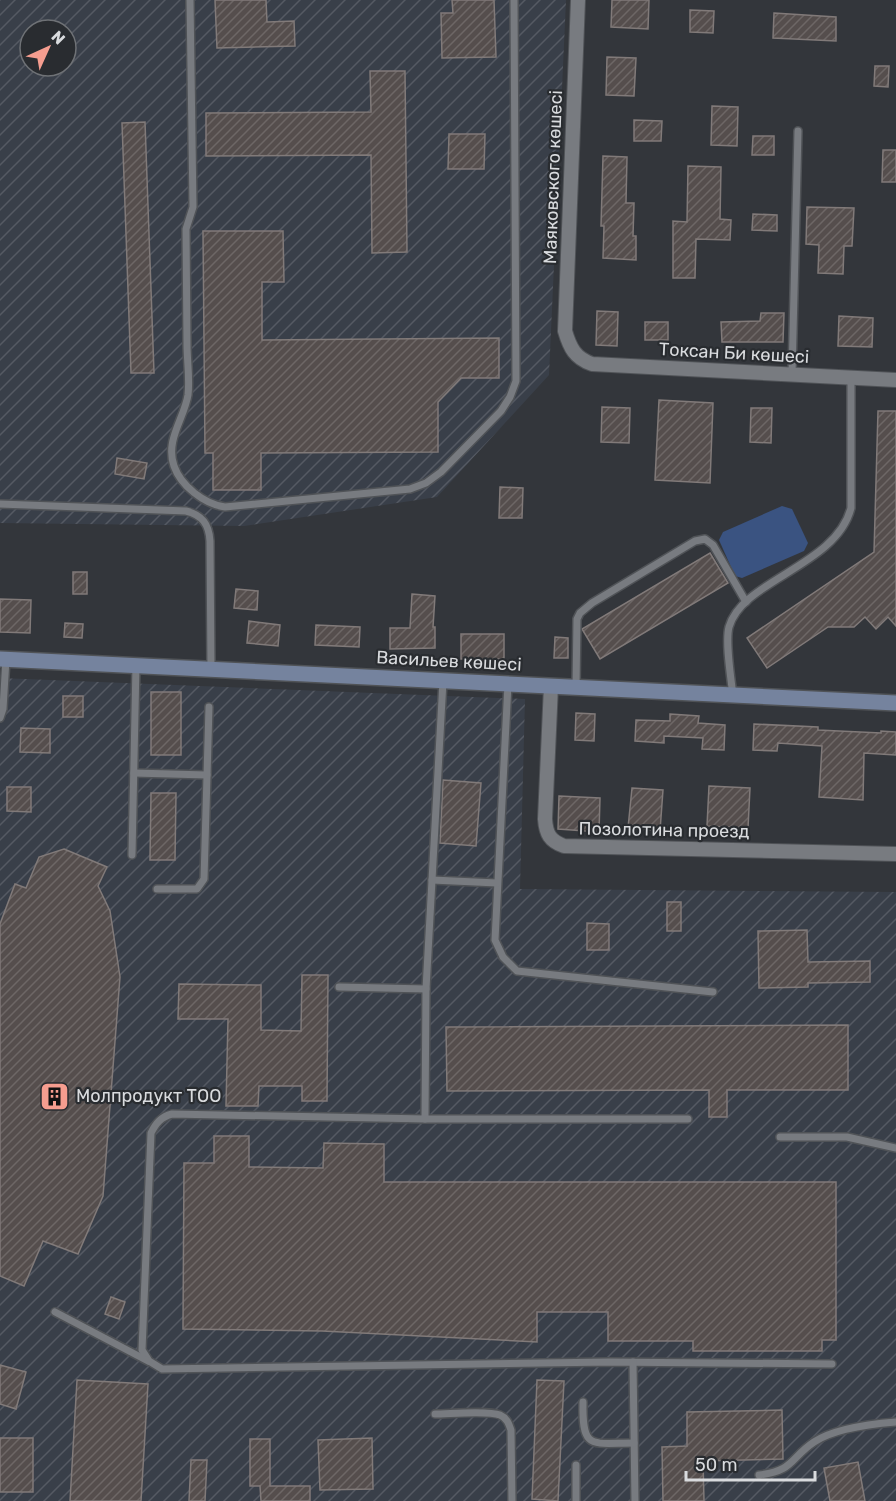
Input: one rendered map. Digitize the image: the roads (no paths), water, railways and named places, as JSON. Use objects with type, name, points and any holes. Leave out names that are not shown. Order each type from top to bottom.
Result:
[{"type":"street","name":"Маяковского көшесі","points":[[574,353],[565,331],[578,0]]},
{"type":"street","name":"Токсан Би көшесі","points":[[574,353],[582,360],[592,364],[896,380]]},
{"type":"street","name":"Васильев көшесі","points":[[3,659],[896,703]]},
{"type":"street","name":"Позолотина проезд","points":[[550,686],[545,819],[549,837],[556,843],[564,846],[896,854]]},
{"type":"lane","points":[[190,0],[193,207],[186,229],[188,395],[174,432],[171,453],[179,477],[189,487],[213,505],[225,507],[410,489],[426,483],[501,411],[510,397],[516,381],[514,0]]},
{"type":"lane","points":[[792,374],[798,130]]},
{"type":"lane","points":[[733,696],[728,633],[734,616],[746,602],[821,551],[837,535],[849,518],[851,508],[851,378]]},
{"type":"lane","points":[[0,504],[186,511],[195,513],[204,520],[210,530],[212,669]]},
{"type":"lane","points":[[576,687],[576,627],[580,613],[592,603],[695,541],[705,539],[713,545],[746,602]]},
{"type":"lane","points":[[0,718],[3,709],[3,659]]},
{"type":"lane","points":[[132,855],[136,665]]},
{"type":"lane","points":[[425,1119],[426,989],[443,681]]},
{"type":"lane","points":[[508,684],[495,940],[503,957],[517,971],[713,992]]},
{"type":"lane","points":[[157,889],[190,890],[197,889],[202,884],[205,872],[209,707]]},
{"type":"lane","points":[[134,773],[207,774]]},
{"type":"lane","points":[[432,880],[497,883]]},
{"type":"lane","points":[[339,987],[426,989]]},
{"type":"lane","points":[[148,1361],[142,1350],[152,1133],[159,1120],[172,1114],[425,1119],[688,1119]]},
{"type":"lane","points":[[780,1137],[847,1137],[896,1148]]},
{"type":"lane","points":[[55,1312],[162,1369],[633,1362],[832,1364]]},
{"type":"lane","points":[[633,1362],[635,1501]]},
{"type":"lane","points":[[583,1402],[583,1429],[590,1440],[597,1443],[634,1443]]},
{"type":"lane","points":[[435,1414],[493,1413],[509,1423],[512,1501]]},
{"type":"lane","points":[[759,1475],[774,1473],[786,1468],[813,1443],[824,1437],[869,1424],[896,1422]]},
{"type":"lane","points":[[576,1465],[576,1501]]},
{"type":"place","name":"Молпродукт ТОО","points":[[55,1096]]}]
